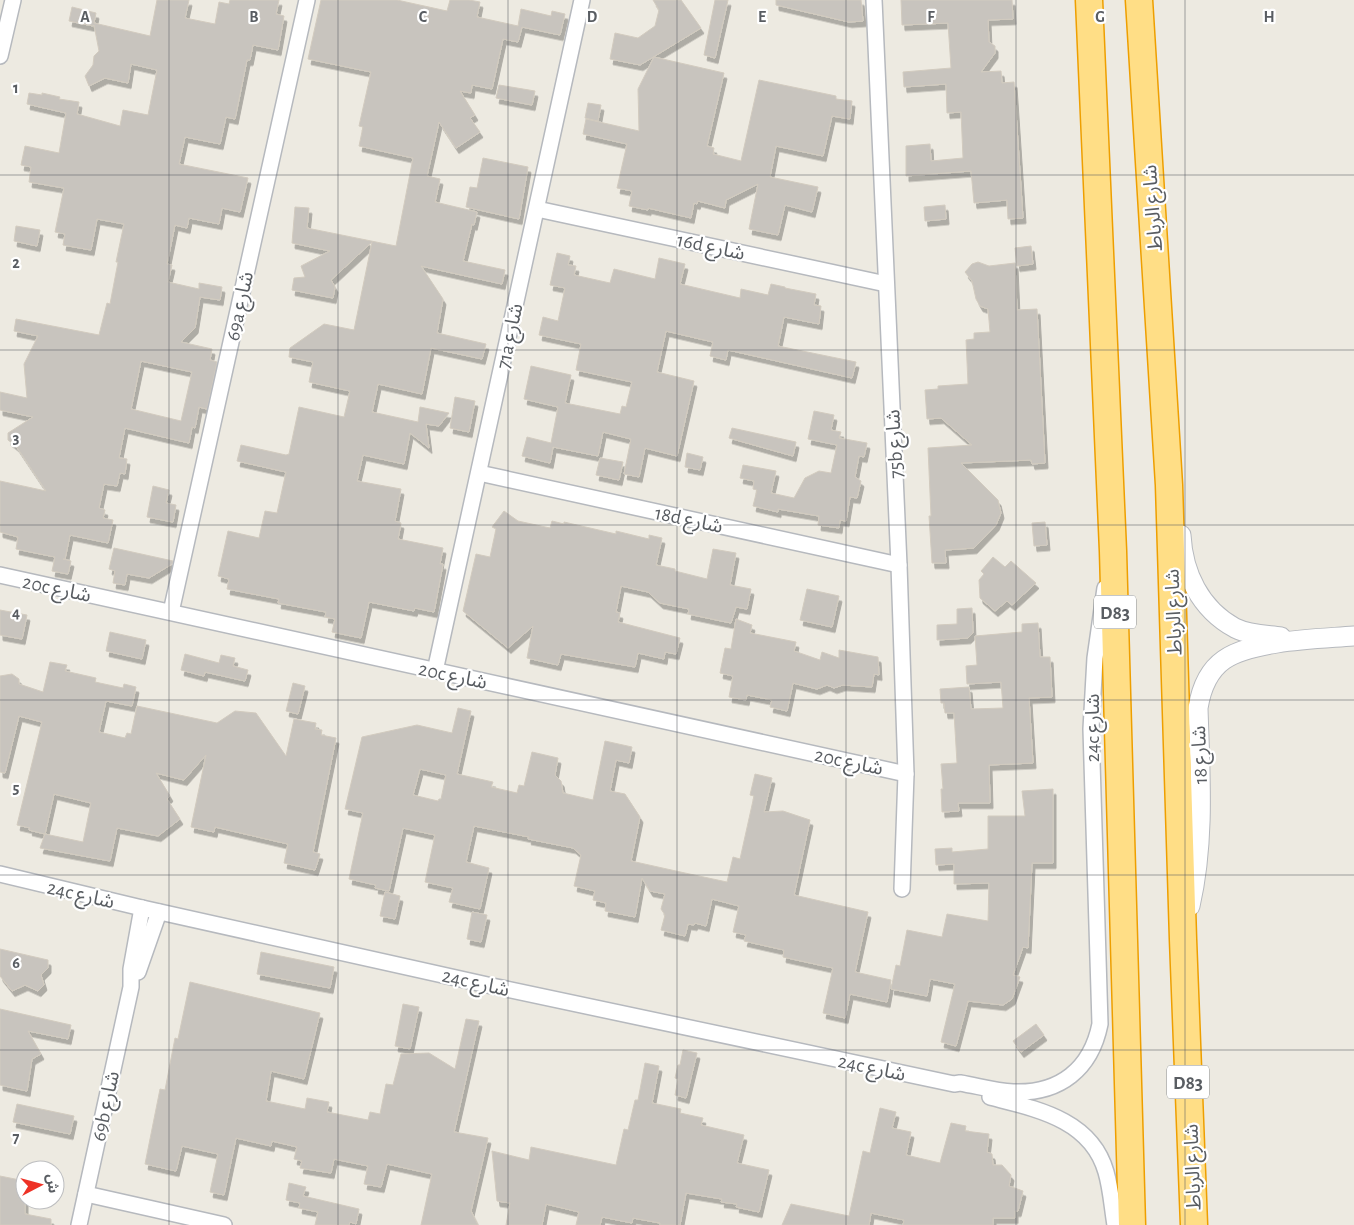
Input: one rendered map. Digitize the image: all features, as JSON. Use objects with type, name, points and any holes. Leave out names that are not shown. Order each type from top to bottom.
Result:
[{"type":"highway","name":"D83","points":[[1089,0],[1113,551],[1132,1225]]},
{"type":"highway","name":"شارع الرباط","points":[[1139,0],[1169,485],[1194,1225]]},
{"type":"street","points":[[0,56],[13,0]]},
{"type":"street","name":"69a شارع","points":[[171,612],[307,0]]},
{"type":"street","name":"71a شارع","points":[[435,671],[582,0]]},
{"type":"street","name":"75b شارع","points":[[874,0],[899,565],[906,774],[902,889]]},
{"type":"street","name":"16d شارع","points":[[536,208],[886,284]]},
{"type":"street","name":"18d شارع","points":[[479,473],[899,565]]},
{"type":"street","name":"شارع 18","points":[[1169,485],[1177,510],[1186,569],[1191,583],[1200,597],[1212,610],[1236,628],[1251,633],[1302,639]]},
{"type":"street","name":"24c شارع","points":[[0,874],[158,912],[492,986],[954,1084],[960,1083],[1014,1092],[1038,1090],[1052,1086],[1065,1081],[1082,1065],[1094,1046],[1098,1035],[1101,1012],[1091,720],[1099,622],[1113,551]]},
{"type":"street","name":"20c شارع","points":[[0,575],[906,774]]},
{"type":"street","name":"شارع 18","points":[[1183,939],[1194,891],[1201,807],[1198,708],[1204,684],[1210,673],[1219,664],[1241,650],[1302,639],[1354,636]]},
{"type":"street","name":"69b شارع","points":[[79,1225],[131,987],[131,969],[142,908]]},
{"type":"street","name":"69b شارع","points":[[131,987],[138,974],[158,912]]},
{"type":"street","name":"24c شارع","points":[[954,1084],[957,1089],[1044,1111],[1064,1121],[1086,1136],[1106,1170],[1115,1225]]},
{"type":"street","points":[[86,1194],[224,1225]]},
{"type":"building","points":[[157,0],[189,0],[185,18],[215,24],[219,2],[229,4],[230,0],[279,0],[276,14],[284,16],[278,50],[253,45],[250,60],[247,60],[235,119],[226,117],[220,144],[185,137],[179,164],[248,178],[240,212],[222,208],[219,224],[189,218],[187,228],[175,225],[167,264],[172,265],[168,282],[199,289],[199,283],[222,287],[220,300],[200,297],[195,328],[181,342],[212,349],[210,360],[217,362],[207,409],[199,407],[195,428],[192,427],[189,443],[125,428],[119,458],[127,459],[125,474],[120,473],[117,486],[104,484],[99,508],[105,510],[103,518],[113,520],[108,543],[70,535],[65,559],[63,559],[71,561],[68,574],[52,571],[55,557],[16,549],[18,537],[0,532],[0,481],[46,491],[16,446],[8,440],[8,433],[33,417],[0,410],[0,392],[27,398],[24,364],[38,336],[14,331],[16,319],[99,335],[107,303],[110,304],[124,224],[97,219],[91,250],[63,245],[65,234],[55,232],[64,188],[29,182],[31,167],[21,165],[25,146],[59,153],[66,113],[27,104],[29,93],[42,95],[42,93],[60,97],[59,99],[79,102],[77,114],[120,126],[123,110],[148,115],[157,70],[131,64],[128,83],[105,78],[89,86],[85,76],[93,65],[94,56],[99,51],[94,25],[69,21],[72,7],[96,13],[94,23],[150,36]],"holes":[[[141,361],[192,372],[181,421],[131,409]]]},
{"type":"building","points":[[321,0],[397,0],[447,11],[450,0],[469,0],[480,2],[477,17],[518,26],[521,9],[551,16],[552,11],[565,14],[560,35],[522,27],[518,42],[503,39],[492,89],[472,85],[471,93],[460,91],[475,115],[470,118],[480,132],[456,148],[439,122],[427,176],[440,179],[435,202],[477,212],[474,225],[472,224],[463,261],[505,270],[502,284],[421,266],[443,299],[437,333],[486,344],[482,359],[431,348],[422,394],[378,384],[372,412],[418,422],[420,407],[449,413],[439,426],[426,424],[429,448],[410,433],[404,464],[363,455],[357,481],[401,489],[395,521],[401,523],[398,539],[443,548],[440,564],[443,564],[434,612],[415,608],[414,611],[369,602],[361,638],[332,632],[335,619],[325,617],[326,612],[278,603],[279,599],[227,589],[229,579],[218,576],[228,531],[259,538],[265,511],[277,513],[286,472],[237,461],[241,445],[286,455],[289,454],[299,407],[344,417],[350,391],[309,382],[313,362],[289,357],[290,348],[324,324],[354,330],[372,242],[331,280],[335,287],[333,298],[292,290],[294,278],[305,277],[301,266],[330,251],[292,243],[295,207],[309,208],[307,228],[396,246],[413,158],[359,146],[363,127],[359,126],[371,72],[308,59]]},
{"type":"building","points":[[653,0],[681,0],[701,28],[640,65],[610,59],[615,33],[638,38],[655,26],[659,10]]},
{"type":"building","points":[[715,0],[728,0],[715,58],[704,55]]},
{"type":"building","points":[[776,0],[861,0],[863,21],[849,22],[776,5]]},
{"type":"building","points":[[901,0],[1012,0],[1013,19],[988,20],[989,42],[995,46],[995,53],[981,72],[1001,71],[1002,83],[1014,82],[1023,218],[1008,219],[1007,200],[974,203],[971,171],[906,176],[906,146],[930,144],[931,161],[963,158],[961,112],[947,113],[946,84],[904,87],[903,72],[951,68],[948,23],[902,25]]},
{"type":"building","points":[[654,57],[724,73],[707,146],[714,148],[713,154],[741,161],[759,80],[836,96],[836,99],[852,101],[850,119],[832,116],[823,156],[776,146],[770,177],[818,187],[812,212],[785,205],[778,235],[749,229],[758,184],[726,200],[725,208],[698,201],[697,204],[694,203],[691,218],[648,208],[648,210],[629,206],[632,191],[617,188],[627,144],[583,134],[586,119],[639,131],[638,89]]},
{"type":"building","points":[[499,85],[535,91],[532,105],[496,98]]},
{"type":"building","points":[[588,103],[601,105],[598,121],[585,118]]},
{"type":"building","points":[[483,158],[528,167],[519,219],[466,207],[470,187],[477,188]]},
{"type":"building","points":[[945,205],[946,219],[925,221],[924,207]]},
{"type":"building","points":[[16,226],[40,230],[37,246],[14,241]]},
{"type":"building","points":[[1031,246],[1033,264],[1017,266],[1015,248]]},
{"type":"building","points":[[557,253],[570,256],[568,265],[576,266],[574,275],[610,283],[614,269],[655,279],[659,258],[685,264],[680,284],[740,298],[741,289],[768,295],[771,284],[816,294],[814,305],[821,306],[819,324],[784,317],[778,346],[856,362],[852,378],[728,350],[726,360],[710,356],[713,342],[666,331],[657,372],[694,381],[677,456],[645,448],[639,477],[624,474],[631,439],[603,432],[598,456],[553,447],[550,463],[522,456],[527,437],[551,443],[558,407],[524,399],[531,366],[571,375],[565,403],[620,414],[622,406],[626,407],[632,382],[576,370],[581,344],[539,335],[543,317],[558,321],[565,288],[550,285]]},
{"type":"building","points":[[978,262],[989,266],[1015,263],[1017,310],[1037,309],[1045,463],[1032,464],[1031,460],[961,463],[998,500],[1001,513],[996,525],[974,548],[945,550],[946,563],[932,563],[928,448],[972,445],[941,418],[927,419],[925,390],[938,389],[938,386],[968,384],[966,340],[974,339],[974,333],[990,332],[988,309],[980,306],[976,299],[972,281],[965,272],[972,264]]},
{"type":"building","points":[[455,397],[475,401],[469,432],[450,428]]},
{"type":"building","points":[[814,411],[834,415],[831,430],[841,432],[839,438],[867,443],[864,457],[859,456],[855,477],[861,481],[857,498],[850,497],[846,521],[840,520],[839,528],[818,525],[819,516],[778,509],[778,512],[753,506],[757,490],[753,489],[754,481],[740,478],[743,465],[776,471],[771,493],[794,498],[805,478],[819,471],[831,473],[837,445],[808,439]]},
{"type":"building","points":[[732,428],[796,442],[793,456],[729,438]]},
{"type":"building","points":[[687,453],[703,457],[700,470],[685,467]]},
{"type":"building","points":[[600,458],[623,462],[619,480],[596,475]]},
{"type":"building","points":[[153,486],[169,490],[166,503],[176,505],[173,522],[147,517]]},
{"type":"building","points":[[504,511],[518,521],[550,528],[552,521],[564,524],[564,522],[616,534],[616,531],[649,539],[649,535],[662,538],[656,565],[707,579],[713,549],[736,553],[730,585],[751,589],[747,609],[736,607],[731,623],[688,614],[689,609],[660,603],[648,592],[621,586],[616,612],[620,613],[618,622],[680,638],[676,654],[665,652],[664,659],[638,653],[635,667],[561,654],[558,665],[527,658],[533,626],[508,648],[463,611],[476,554],[490,557],[496,529],[492,527]]},
{"type":"building","points":[[1045,522],[1047,545],[1034,546],[1032,523]]},
{"type":"building","points":[[114,548],[173,561],[172,564],[149,578],[127,574],[125,585],[113,583],[115,571],[109,569]]},
{"type":"building","points":[[993,557],[1005,567],[1011,561],[1036,583],[1012,605],[1007,601],[995,611],[980,598],[979,580],[984,574],[981,571]]},
{"type":"building","points":[[807,589],[839,596],[832,627],[800,620]]},
{"type":"building","points":[[972,608],[973,633],[968,638],[937,640],[937,625],[957,624],[957,609]]},
{"type":"building","points":[[0,610],[27,615],[22,639],[0,635]]},
{"type":"building","points":[[736,619],[752,625],[750,633],[796,642],[794,651],[820,660],[822,652],[839,658],[839,650],[878,657],[879,675],[874,674],[872,687],[843,685],[834,688],[827,685],[817,689],[793,683],[787,711],[770,707],[772,700],[747,695],[746,700],[729,697],[733,676],[720,673],[725,648],[731,649]]},
{"type":"building","points":[[1038,623],[1040,657],[1050,657],[1052,697],[1029,698],[1033,763],[989,765],[990,803],[958,803],[959,811],[942,812],[941,764],[957,763],[954,713],[945,713],[944,703],[941,703],[940,689],[969,687],[971,709],[1003,708],[1001,682],[967,684],[966,666],[977,665],[975,636],[1022,632],[1022,624]]},
{"type":"building","points":[[110,632],[146,640],[142,659],[106,651]]},
{"type":"building","points":[[185,654],[219,663],[221,655],[235,658],[233,666],[248,670],[245,681],[205,672],[204,676],[181,670]]},
{"type":"building","points":[[50,662],[67,665],[65,671],[96,678],[95,682],[123,688],[124,684],[136,687],[132,706],[106,701],[99,732],[125,738],[127,733],[131,734],[137,706],[217,723],[235,711],[256,713],[286,756],[294,719],[316,723],[315,729],[322,730],[321,735],[336,738],[313,852],[320,854],[315,870],[284,863],[288,844],[215,827],[214,832],[191,827],[206,755],[184,780],[156,773],[170,796],[167,799],[180,819],[158,836],[117,828],[110,861],[40,848],[45,834],[17,825],[42,722],[19,716],[5,773],[0,772],[0,676],[12,674],[19,679],[19,684],[43,692]],"holes":[[[54,794],[91,803],[83,842],[45,834]]]},
{"type":"building","points":[[293,683],[305,686],[298,714],[286,711]]},
{"type":"building","points":[[458,708],[471,711],[457,774],[493,782],[491,787],[517,793],[519,785],[524,786],[532,752],[558,758],[555,775],[561,781],[563,793],[593,800],[605,741],[632,747],[629,763],[616,760],[610,791],[625,794],[640,817],[631,861],[727,882],[733,857],[740,859],[754,796],[750,795],[755,774],[772,778],[764,812],[783,811],[810,820],[794,895],[868,912],[855,972],[891,980],[887,1002],[850,994],[845,1018],[823,1013],[833,968],[783,957],[784,950],[744,941],[746,935],[733,932],[739,906],[712,899],[706,926],[695,923],[694,925],[688,924],[685,936],[661,930],[665,915],[661,909],[665,894],[650,891],[642,878],[635,917],[605,911],[606,903],[593,900],[595,891],[574,886],[581,855],[573,848],[528,839],[529,837],[474,826],[466,862],[489,868],[480,909],[449,902],[453,888],[425,882],[435,835],[403,828],[389,891],[375,888],[376,885],[349,879],[363,813],[345,809],[362,737],[417,725],[452,733]],"holes":[[[420,769],[446,775],[441,799],[438,801],[413,795]]]},
{"type":"building","points":[[1053,789],[1053,863],[1032,863],[1028,948],[1023,947],[1013,975],[1020,977],[1012,999],[1003,1005],[968,1001],[956,1046],[941,1042],[955,984],[930,979],[927,996],[891,989],[896,965],[900,966],[907,930],[942,937],[947,914],[988,921],[989,883],[954,884],[954,864],[936,865],[935,849],[952,848],[952,852],[988,849],[988,816],[1025,816],[1022,791]]},
{"type":"building","points":[[385,892],[400,896],[395,919],[380,916]]},
{"type":"building","points":[[472,912],[487,915],[481,942],[467,939]]},
{"type":"building","points":[[0,949],[48,960],[48,968],[41,975],[44,985],[38,991],[25,985],[12,991],[0,976]]},
{"type":"building","points":[[261,952],[334,967],[330,988],[257,974]]},
{"type":"building","points":[[190,982],[320,1013],[304,1079],[271,1071],[266,1101],[305,1109],[307,1098],[329,1102],[327,1112],[368,1120],[370,1112],[380,1114],[386,1084],[393,1085],[401,1054],[429,1053],[455,1069],[466,1019],[479,1021],[454,1132],[488,1138],[471,1211],[478,1225],[421,1225],[432,1174],[387,1164],[381,1187],[364,1184],[368,1166],[334,1159],[331,1173],[300,1168],[302,1161],[294,1159],[297,1147],[272,1141],[271,1146],[236,1138],[224,1195],[210,1192],[218,1154],[182,1146],[176,1171],[145,1164],[160,1089],[165,1090],[175,1038],[178,1039]]},
{"type":"building","points":[[403,1004],[419,1007],[410,1049],[395,1046]]},
{"type":"building","points":[[0,1009],[71,1025],[68,1039],[28,1031],[41,1054],[32,1059],[27,1091],[0,1085]]},
{"type":"building","points":[[1036,1024],[1044,1035],[1021,1052],[1013,1041]]},
{"type":"building","points":[[683,1050],[697,1053],[686,1098],[675,1095],[678,1079],[675,1078]]},
{"type":"building","points":[[645,1063],[659,1066],[652,1103],[681,1109],[680,1113],[703,1118],[701,1125],[744,1135],[737,1163],[769,1170],[759,1212],[736,1207],[737,1204],[721,1202],[722,1199],[686,1193],[680,1225],[660,1225],[660,1223],[633,1218],[632,1223],[602,1217],[600,1225],[576,1225],[579,1212],[546,1204],[542,1225],[506,1225],[510,1203],[497,1201],[492,1151],[529,1160],[531,1147],[616,1165],[624,1129],[628,1130],[635,1100],[638,1100]]},
{"type":"building","points":[[17,1104],[74,1116],[70,1134],[13,1122]]},
{"type":"building","points":[[880,1108],[896,1112],[892,1128],[911,1132],[906,1155],[940,1163],[951,1123],[966,1126],[965,1131],[989,1134],[987,1152],[992,1154],[993,1165],[1002,1165],[1011,1175],[1009,1186],[1023,1191],[1018,1211],[1015,1211],[1015,1218],[993,1218],[993,1225],[903,1225],[904,1220],[871,1213],[869,1225],[782,1225],[791,1204],[849,1216],[863,1151],[870,1153]]},
{"type":"building","points":[[0,1176],[15,1179],[15,1210],[25,1210],[25,1214],[51,1219],[51,1225],[0,1225]]},
{"type":"building","points":[[289,1183],[306,1187],[303,1196],[359,1209],[356,1224],[350,1222],[349,1225],[315,1225],[318,1212],[299,1208],[300,1203],[286,1200]]}]
